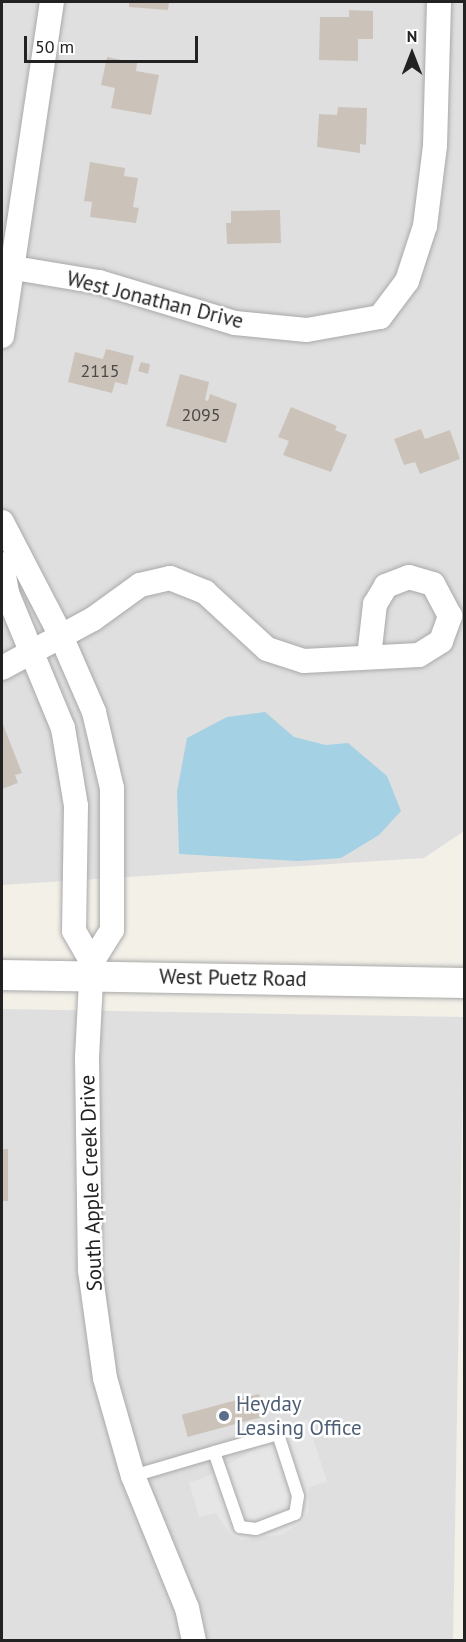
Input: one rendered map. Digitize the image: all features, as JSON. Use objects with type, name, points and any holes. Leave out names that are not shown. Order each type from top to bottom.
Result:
[{"type":"street","points":[[2,336],[7,267],[52,2]]},
{"type":"street","name":"West Jonathan Drive","points":[[7,267],[99,282],[235,323],[307,330],[380,317],[407,280],[425,226],[435,146],[439,2]]},
{"type":"street","name":"South Apple Creek Drive","points":[[2,522],[61,636],[94,712],[112,788],[112,930],[92,968],[87,1058],[90,1270],[105,1378],[133,1476],[187,1608],[194,1641]]},
{"type":"street","points":[[2,564],[7,593],[34,650],[63,728],[76,806],[74,931],[92,968]]},
{"type":"street","points":[[2,668],[93,619],[140,585],[170,579],[205,592],[267,648],[304,661],[369,657]]},
{"type":"street","points":[[76,806],[112,806]]},
{"type":"street","name":"West Puetz Road","points":[[2,975],[92,968],[465,983]]},
{"type":"lane","points":[[133,1476],[214,1452],[278,1434],[298,1496],[295,1514],[256,1529],[240,1527],[214,1452]]},
{"type":"shaded area","points":[[2,2],[464,2],[464,831],[424,858],[2,885]]},
{"type":"shaded area","points":[[2,1009],[464,1017],[453,1640],[2,1640]]},
{"type":"shaded area","points":[[307,1419],[327,1482],[309,1487],[309,1510],[303,1522],[280,1535],[241,1540],[230,1534],[216,1513],[199,1517],[189,1482],[204,1478]]},
{"type":"water","points":[[265,712],[294,737],[326,745],[348,743],[387,776],[401,811],[379,835],[341,858],[298,861],[179,854],[177,792],[187,738],[227,717]]},
{"type":"building","points":[[129,2],[169,2],[168,10],[129,7]]},
{"type":"building","points":[[349,10],[373,11],[373,39],[358,39],[358,61],[319,60],[320,17],[349,17]]},
{"type":"building","points":[[107,57],[137,63],[136,71],[159,75],[151,115],[111,108],[115,88],[101,85]]},
{"type":"building","points":[[338,107],[367,108],[366,145],[360,144],[360,153],[317,147],[319,114],[337,115]]},
{"type":"building","points":[[90,162],[125,168],[124,176],[138,178],[133,207],[139,208],[136,223],[90,217],[92,202],[84,201]]},
{"type":"building","points":[[280,210],[281,243],[227,244],[226,223],[231,223],[231,211]]},
{"type":"building","points":[[106,349],[134,356],[127,385],[115,382],[112,393],[68,382],[75,352],[103,359]]},
{"type":"building","points":[[141,362],[150,364],[148,374],[138,371]]},
{"type":"building","points":[[180,374],[209,382],[205,400],[208,401],[210,394],[237,404],[226,443],[166,426]]},
{"type":"building","points":[[291,407],[337,426],[335,430],[347,435],[331,472],[283,455],[289,441],[278,437]]},
{"type":"building","points":[[421,429],[425,439],[450,430],[460,459],[420,474],[415,462],[404,465],[394,439]]},
{"type":"building","points":[[2,722],[22,773],[15,775],[18,783],[2,789]]},
{"type":"building","points":[[2,1149],[8,1149],[8,1201],[2,1201]]},
{"type":"building","name":"Heyday Leasing Office","points":[[259,1394],[265,1416],[188,1437],[182,1415]]},
{"type":"place","name":"Heyday Leasing Office","points":[[224,1416]]}]
